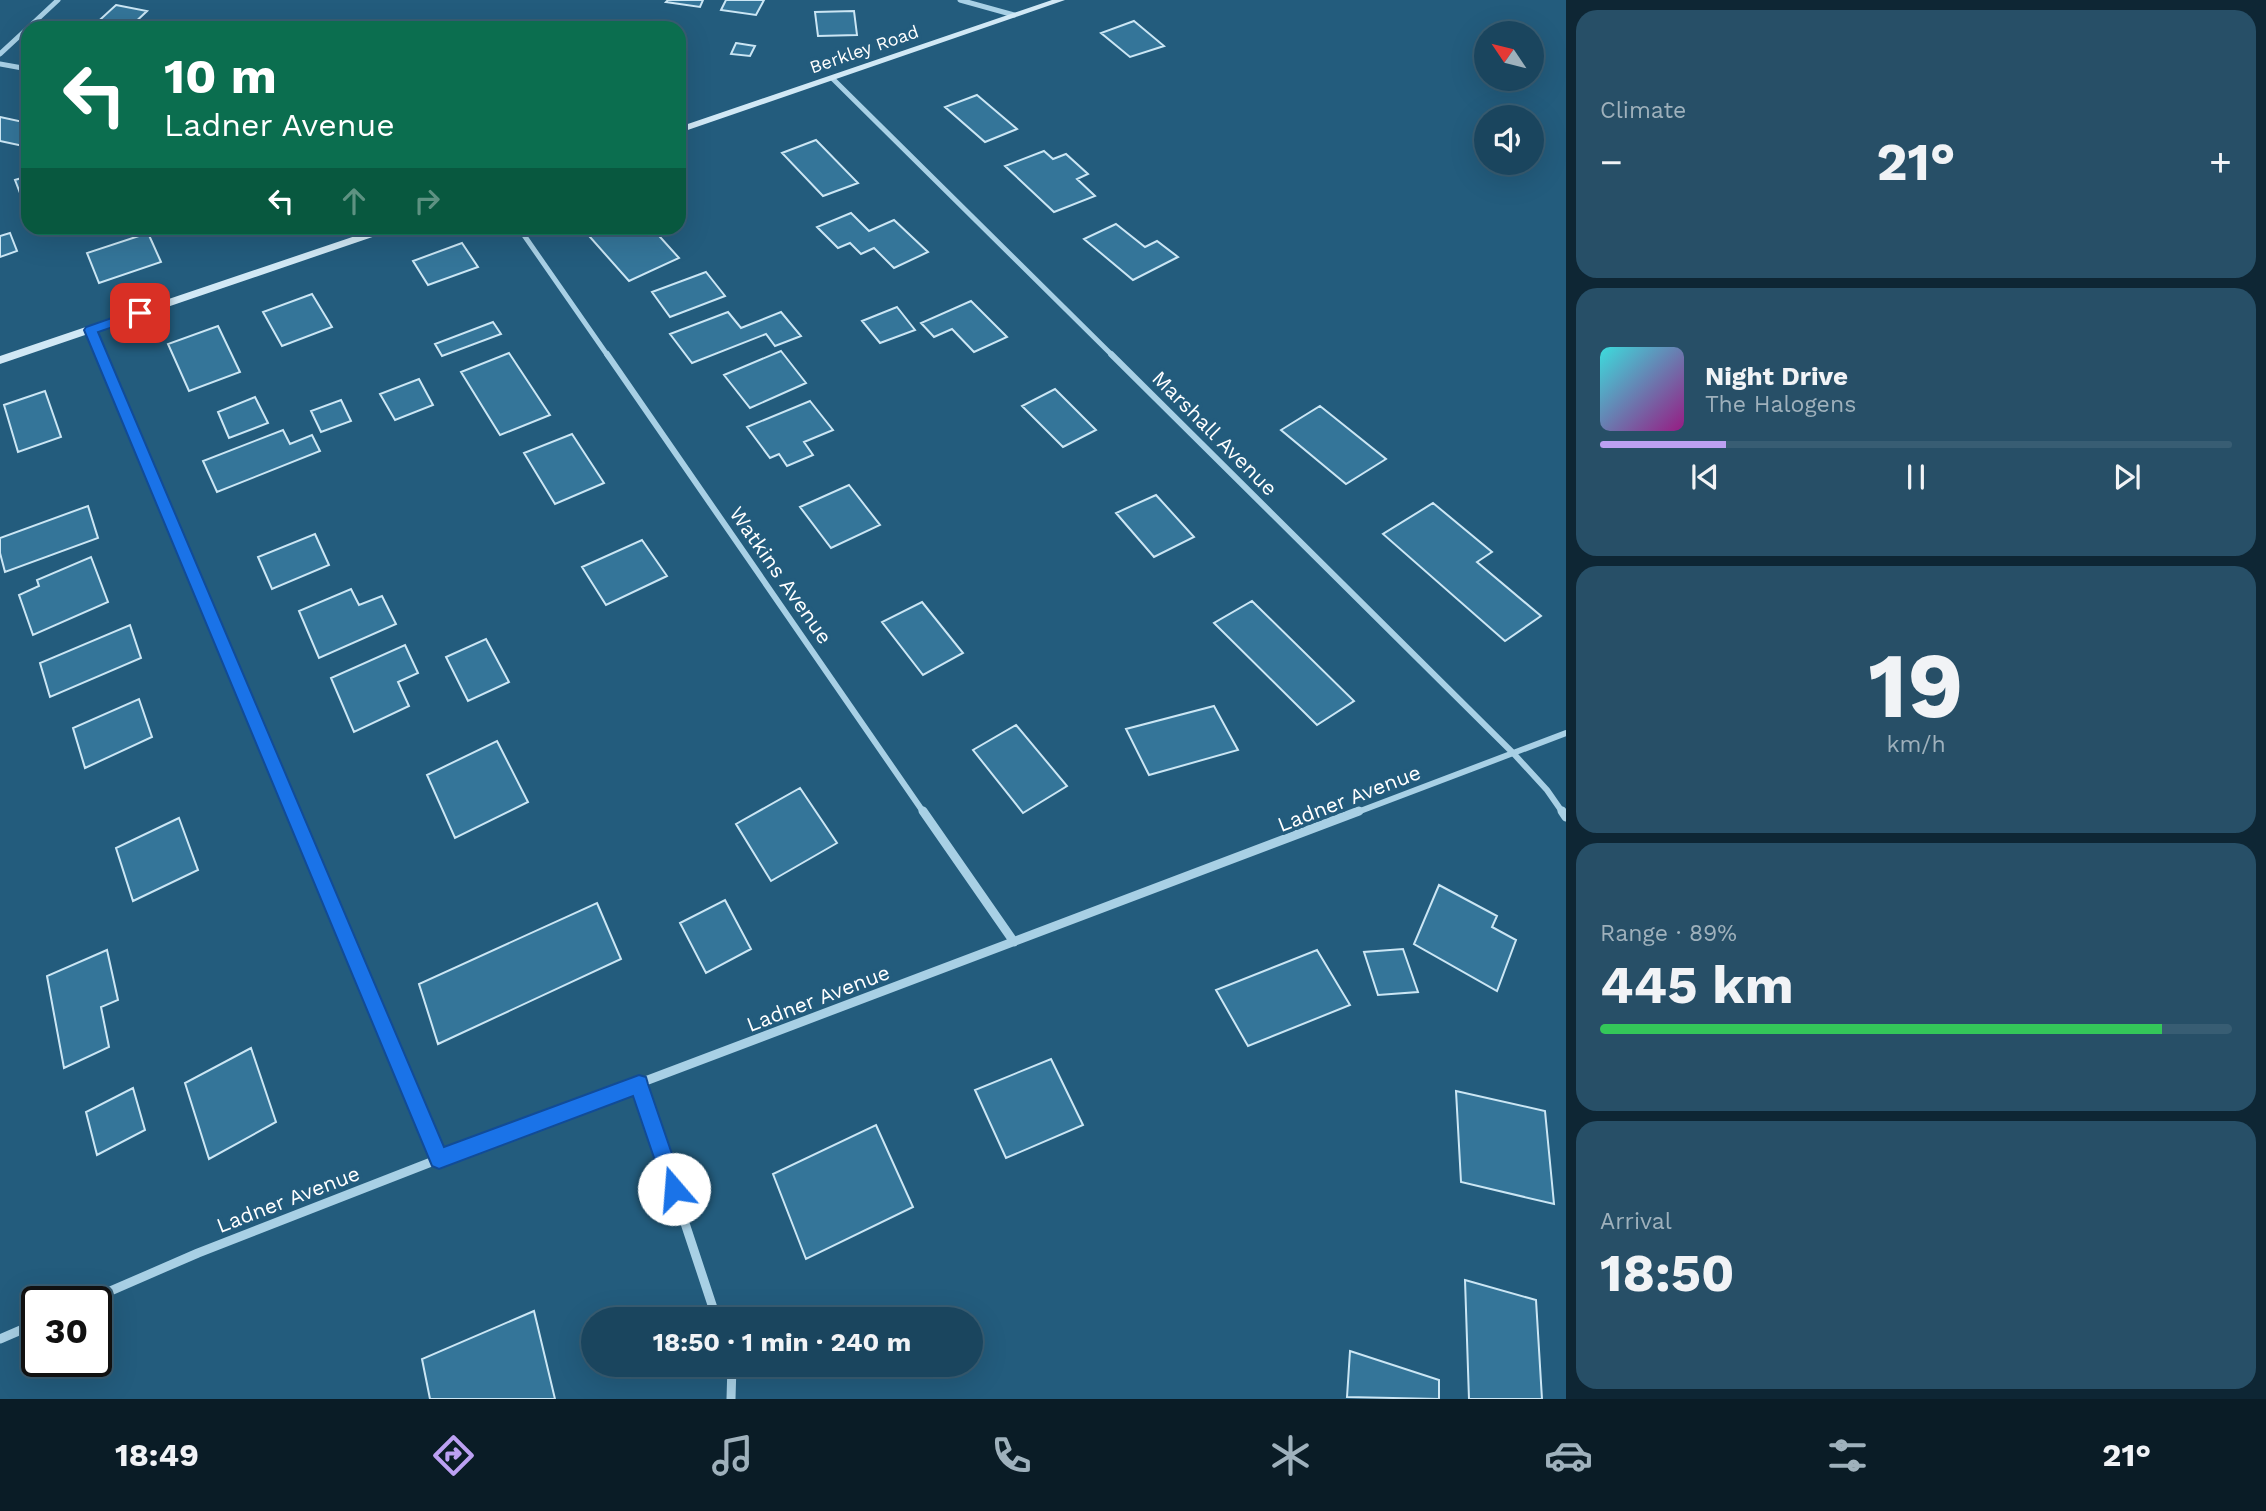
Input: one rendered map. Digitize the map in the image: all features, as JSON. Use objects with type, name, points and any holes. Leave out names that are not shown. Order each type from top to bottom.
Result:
[{"type":"main road","name":"Berkley Road","points":[[686,128],[1061,0]]},
{"type":"main road","points":[[0,360],[368,235]]},
{"type":"street","points":[[36,21],[58,0]]},
{"type":"street","points":[[960,0],[1014,15]]},
{"type":"street","points":[[0,54],[21,34]]},
{"type":"street","points":[[0,64],[21,68]]},
{"type":"street","name":"Marshall Avenue","points":[[833,79],[1514,754],[1547,790],[1566,817]]},
{"type":"street","name":"Watkins Avenue","points":[[524,235],[1014,942]]},
{"type":"street","points":[[90,330],[439,1159]]},
{"type":"street","name":"Ladner Avenue","points":[[112,1290],[198,1253],[439,1159],[1566,733]]},
{"type":"street","points":[[639,1084],[714,1307]]},
{"type":"street","points":[[0,1339],[21,1330]]},
{"type":"street","points":[[731,1399],[732,1377]]},
{"type":"building","points":[[703,0],[700,7],[666,2]]},
{"type":"building","points":[[726,0],[764,0],[756,15],[721,10]]},
{"type":"building","points":[[116,5],[147,11],[136,21],[99,21]]},
{"type":"building","points":[[854,11],[857,35],[818,36],[815,12]]},
{"type":"building","points":[[1134,21],[1164,46],[1130,57],[1101,33]]},
{"type":"building","points":[[736,43],[755,46],[750,56],[731,54]]},
{"type":"building","points":[[977,95],[1017,129],[985,142],[945,107]]},
{"type":"building","points":[[0,117],[21,122],[21,146],[0,141]]},
{"type":"building","points":[[816,140],[858,183],[823,196],[782,153]]},
{"type":"building","points":[[1044,151],[1053,159],[1066,154],[1088,174],[1077,179],[1095,196],[1054,212],[1005,166]]},
{"type":"building","points":[[21,178],[21,196],[15,180]]},
{"type":"building","points":[[851,213],[869,231],[894,220],[928,252],[894,268],[874,248],[861,254],[850,243],[838,248],[817,227]]},
{"type":"building","points":[[1116,224],[1145,247],[1157,241],[1178,257],[1133,280],[1084,239]]},
{"type":"building","points":[[10,233],[17,251],[0,257],[0,236]]},
{"type":"building","points":[[149,235],[161,262],[99,283],[87,253]]},
{"type":"building","points":[[588,235],[658,235],[679,258],[629,281]]},
{"type":"building","points":[[462,243],[478,267],[428,285],[413,261]]},
{"type":"building","points":[[706,272],[725,296],[670,317],[652,292]]},
{"type":"building","points":[[312,294],[332,327],[282,346],[263,312]]},
{"type":"building","points":[[971,301],[1007,337],[974,352],[952,329],[934,337],[921,323]]},
{"type":"building","points":[[897,307],[915,330],[880,343],[862,321]]},
{"type":"building","points":[[728,312],[741,328],[781,312],[801,336],[775,346],[766,334],[692,363],[670,334]]},
{"type":"building","points":[[493,322],[501,334],[442,356],[435,344]]},
{"type":"building","points":[[218,326],[240,372],[189,391],[168,344]]},
{"type":"building","points":[[781,351],[806,383],[750,408],[724,375]]},
{"type":"building","points":[[509,353],[550,415],[500,435],[461,372]]},
{"type":"building","points":[[419,379],[433,405],[395,420],[380,394]]},
{"type":"building","points":[[1055,389],[1096,430],[1063,447],[1022,406]]},
{"type":"building","points":[[45,391],[61,437],[18,452],[4,405]]},
{"type":"building","points":[[255,397],[268,423],[229,438],[218,412]]},
{"type":"building","points":[[341,400],[351,421],[321,432],[311,411]]},
{"type":"building","points":[[810,401],[833,430],[804,442],[813,455],[787,466],[779,454],[770,458],[747,427]]},
{"type":"building","points":[[1320,406],[1386,459],[1346,484],[1281,430]]},
{"type":"building","points":[[283,430],[290,444],[312,435],[320,451],[217,492],[203,461]]},
{"type":"building","points":[[572,434],[604,483],[555,504],[524,453]]},
{"type":"building","points":[[849,485],[880,525],[831,548],[800,507]]},
{"type":"building","points":[[1156,495],[1194,537],[1154,557],[1116,513]]},
{"type":"building","points":[[1433,503],[1492,552],[1477,562],[1541,616],[1505,641],[1383,534]]},
{"type":"building","points":[[88,506],[98,538],[5,572],[0,553],[0,538]]},
{"type":"building","points":[[315,534],[329,565],[272,589],[258,557]]},
{"type":"building","points":[[642,540],[667,576],[606,605],[582,567]]},
{"type":"building","points":[[91,557],[108,602],[33,635],[19,595],[39,586],[37,580]]},
{"type":"building","points":[[351,589],[359,605],[382,596],[396,624],[319,658],[299,611]]},
{"type":"building","points":[[1252,601],[1354,701],[1317,725],[1214,623]]},
{"type":"building","points":[[922,602],[963,653],[923,675],[882,622]]},
{"type":"building","points":[[130,625],[141,658],[50,697],[40,663]]},
{"type":"building","points":[[486,639],[509,682],[468,701],[446,657]]},
{"type":"building","points":[[405,645],[418,673],[398,682],[409,706],[354,732],[331,678]]},
{"type":"building","points":[[139,699],[152,737],[85,768],[73,728]]},
{"type":"building","points":[[1214,706],[1238,750],[1149,775],[1126,729]]},
{"type":"building","points":[[1016,725],[1067,786],[1023,813],[973,750]]},
{"type":"building","points":[[497,741],[528,802],[455,838],[427,775]]},
{"type":"building","points":[[800,788],[837,843],[771,881],[736,824]]},
{"type":"building","points":[[179,818],[198,870],[133,901],[116,848]]},
{"type":"building","points":[[1439,885],[1497,916],[1492,927],[1516,940],[1497,991],[1414,944]]},
{"type":"building","points":[[725,900],[751,949],[706,973],[680,923]]},
{"type":"building","points":[[597,903],[621,959],[438,1044],[419,984]]},
{"type":"building","points":[[1403,949],[1418,992],[1378,995],[1364,952]]},
{"type":"building","points":[[107,950],[118,1000],[101,1007],[109,1047],[64,1068],[47,976]]},
{"type":"building","points":[[1317,950],[1350,1005],[1248,1046],[1216,990]]},
{"type":"building","points":[[251,1048],[276,1122],[209,1159],[185,1083]]},
{"type":"building","points":[[1051,1059],[1083,1125],[1006,1158],[975,1090]]},
{"type":"building","points":[[133,1088],[145,1130],[97,1155],[86,1112]]},
{"type":"building","points":[[1456,1091],[1545,1111],[1554,1204],[1461,1182]]},
{"type":"building","points":[[876,1125],[913,1207],[806,1259],[773,1174]]},
{"type":"building","points":[[1465,1280],[1536,1300],[1542,1399],[1469,1399]]},
{"type":"building","points":[[534,1311],[555,1399],[430,1399],[422,1359]]},
{"type":"building","points":[[1350,1351],[1439,1380],[1439,1399],[1347,1397]]},
{"type":"route","points":[[140,313],[90,330],[439,1159],[639,1084],[674,1189]]}]
